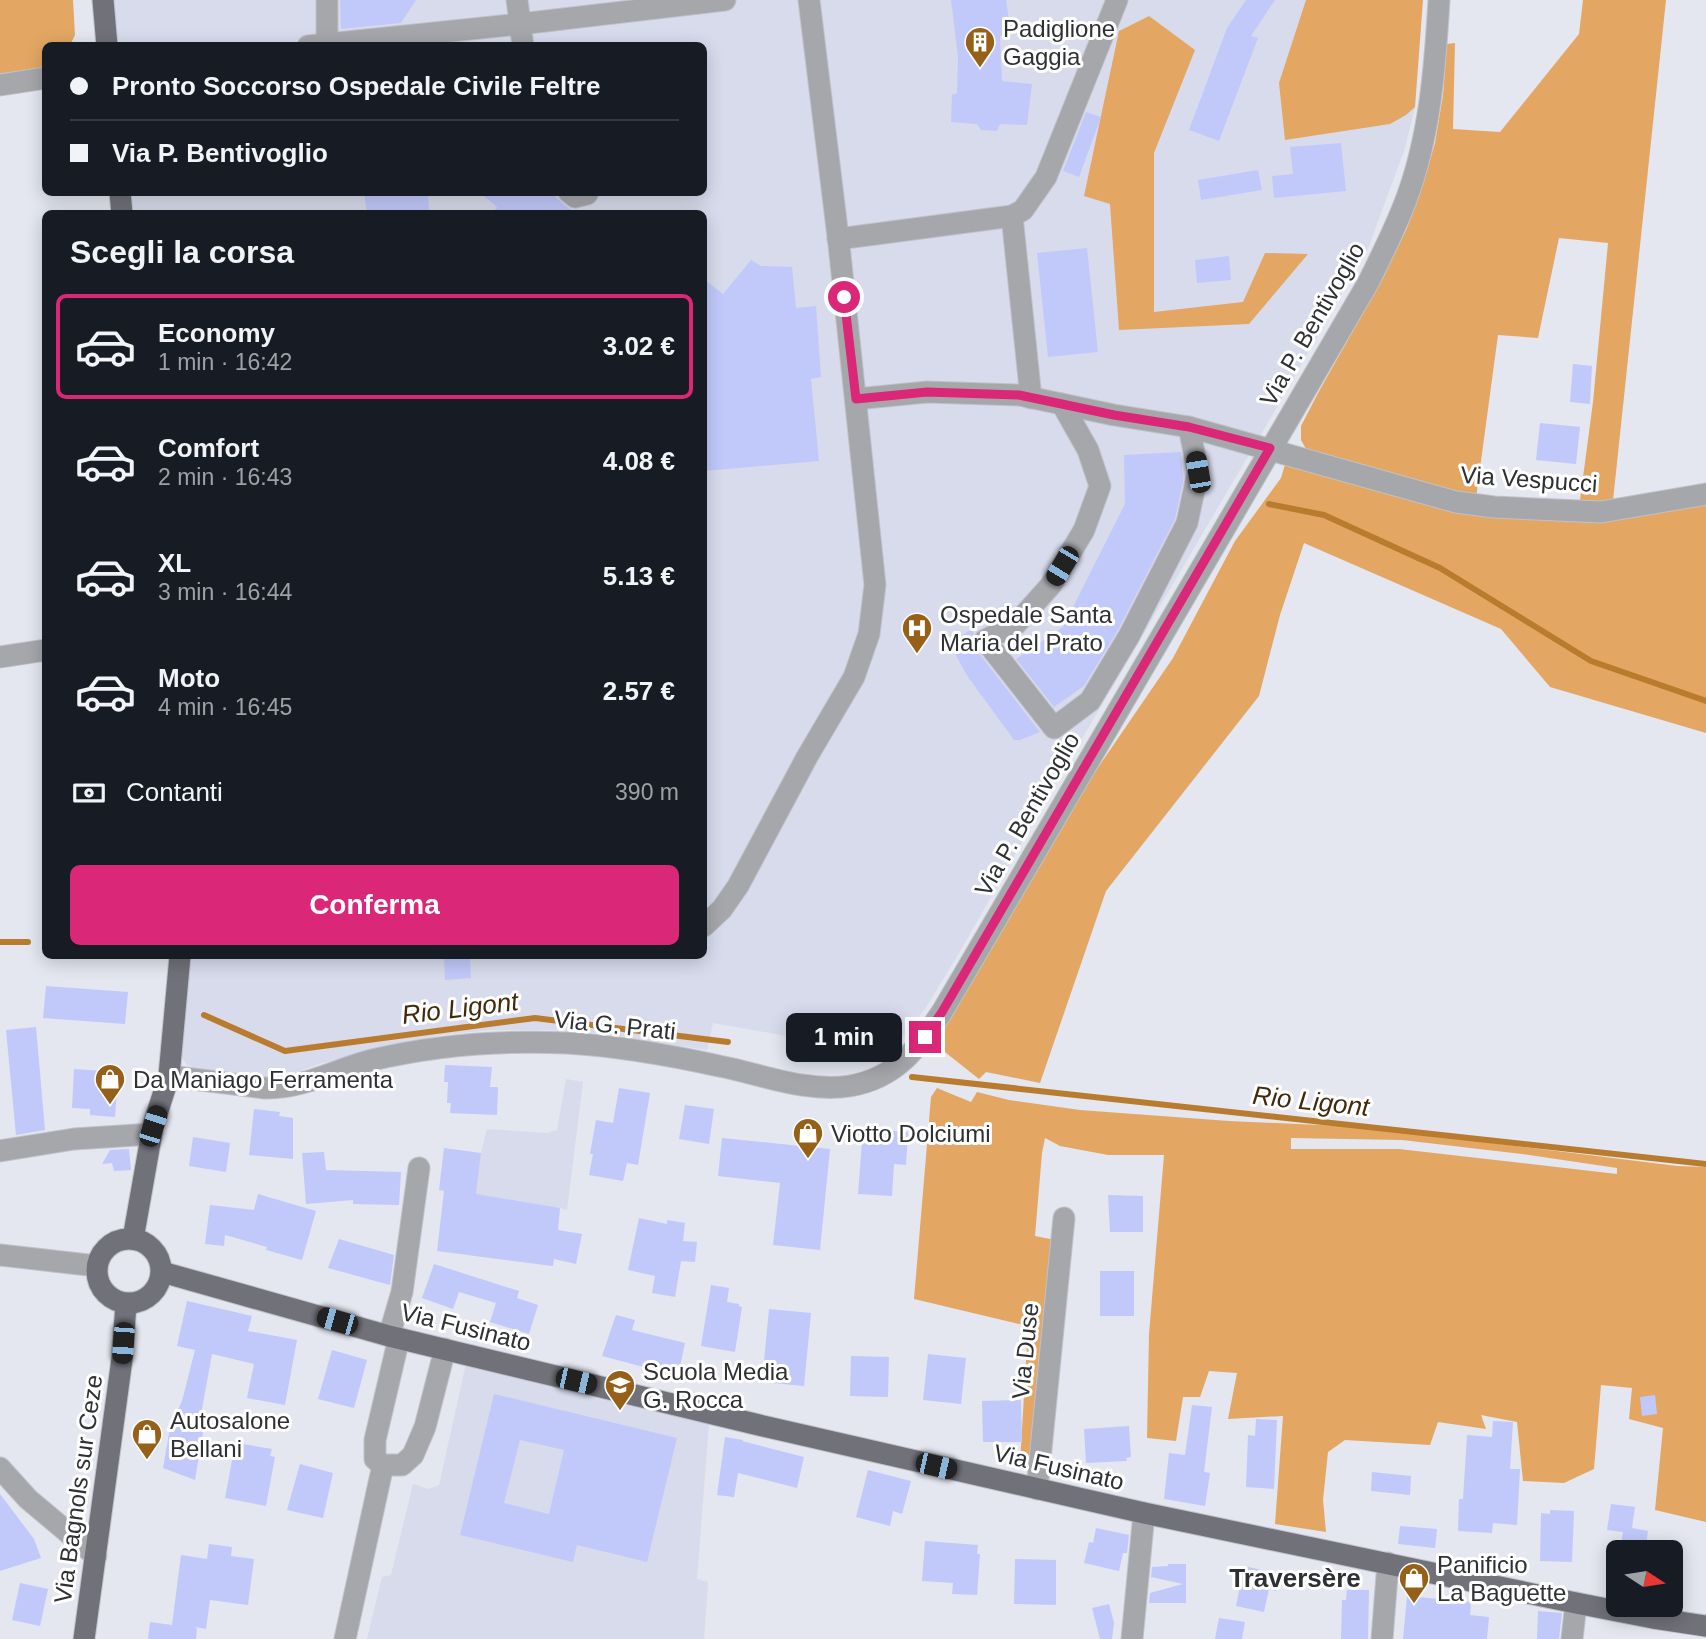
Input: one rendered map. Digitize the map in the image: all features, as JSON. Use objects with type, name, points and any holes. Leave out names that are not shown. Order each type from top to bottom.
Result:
[{"type":"main road","points":[[103,0],[107,42]]},
{"type":"main road","points":[[133,1239],[152,1134],[169,1076],[180,959]]},
{"type":"main road","points":[[133,1239],[150,1246],[162,1272],[155,1292],[137,1303],[126,1304],[116,1301],[100,1287],[97,1266],[100,1256],[114,1242],[133,1239]]},
{"type":"main road","name":"Via Fusinato","points":[[162,1272],[394,1337],[1037,1489],[1576,1603],[1706,1626]]},
{"type":"main road","name":"Via Bagnols sur Ceze","points":[[83,1639],[122,1359],[126,1304]]},
{"type":"street","points":[[318,42],[327,0]]},
{"type":"street","points":[[517,0],[522,42]]},
{"type":"street","points":[[346,42],[725,0]]},
{"type":"street","points":[[707,923],[722,909],[738,886],[807,757],[854,677],[869,634],[875,585],[809,0]]},
{"type":"street","points":[[838,239],[1012,216],[1023,210],[1046,177],[1117,0]]},
{"type":"street","name":"Via P. Bentivoglio","points":[[889,1072],[915,1050],[942,1012],[1368,283],[1391,239],[1420,155],[1430,106],[1436,61],[1439,0]]},
{"type":"street","points":[[0,85],[42,79]]},
{"type":"street","points":[[1012,216],[1031,398]]},
{"type":"street","name":"Via Vespucci","points":[[856,399],[927,392],[1019,395],[1189,427],[1456,502],[1494,507],[1601,512],[1706,494]]},
{"type":"street","points":[[1062,404],[1088,450],[1100,486],[1084,530],[1051,585],[1016,624],[985,640],[1054,728],[1090,701],[1129,636],[1188,523],[1198,472],[1189,427]]},
{"type":"street","points":[[0,656],[42,651]]},
{"type":"street","name":"Via G. Prati","points":[[169,1076],[278,1089],[343,1068],[404,1054],[461,1045],[519,1042],[567,1043],[628,1050],[818,1086],[850,1086],[889,1072]]},
{"type":"street","points":[[0,1151],[74,1139],[152,1134]]},
{"type":"street","points":[[419,1168],[402,1292],[375,1440],[376,1459],[383,1465],[402,1465],[413,1455],[425,1427],[445,1349]]},
{"type":"street","name":"Via Duse","points":[[1037,1489],[1064,1218]]},
{"type":"street","points":[[0,1255],[97,1266]]},
{"type":"street","points":[[345,1639],[383,1465]]},
{"type":"street","points":[[0,1468],[28,1499],[96,1556]]},
{"type":"street","points":[[1132,1639],[1144,1513]]},
{"type":"street","points":[[1382,1639],[1388,1563]]},
{"type":"street","points":[[1572,1639],[1576,1603]]},
{"type":"shaded area","points":[[0,0],[73,0],[75,35],[72,42],[42,42],[42,71],[0,76]]},
{"type":"shaded area","name":"Ospedale Santa Maria del Prato","points":[[107,0],[1418,0],[1406,114],[1415,107],[1405,148],[1369,246],[959,953],[925,1009],[896,1044],[885,1053],[713,1023],[707,1050],[599,1033],[492,1030],[442,1035],[319,1064],[285,1076],[257,1078],[203,1072],[187,1065],[181,1056],[184,959],[707,959],[707,210],[121,210],[119,196],[707,196],[707,42],[111,42]]},
{"type":"shaded area","points":[[1306,0],[1423,0],[1415,107],[1390,124],[1285,140],[1279,83]]},
{"type":"shaded area","points":[[1583,0],[1666,0],[1612,510],[1706,494],[1706,733],[1550,687],[1501,629],[1304,543],[1280,615],[1259,696],[1106,891],[1040,1083],[986,1072],[979,1079],[931,1041],[1073,804],[1173,658],[1235,541],[1281,478],[1288,454],[1348,463],[1306,449],[1301,440],[1301,426],[1384,276],[1407,228],[1435,143],[1443,95],[1447,44],[1455,43],[1453,129],[1500,132],[1579,34]],"holes":[[[1559,238],[1608,243],[1580,511],[1476,498],[1498,335],[1538,338]]]},
{"type":"shaded area","points":[[1149,16],[1195,50],[1154,153],[1154,312],[1243,302],[1265,253],[1308,254],[1249,324],[1119,330],[1110,204],[1084,196],[1119,31]]},
{"type":"shaded area","points":[[566,1079],[583,1082],[567,1210],[560,1208],[553,1266],[468,1255],[481,1153],[487,1129],[547,1133],[557,1130]]},
{"type":"shaded area","points":[[937,1088],[971,1102],[977,1092],[1009,1100],[1080,1110],[1229,1121],[1365,1127],[1677,1166],[1706,1167],[1706,1522],[1655,1510],[1663,1428],[1629,1419],[1632,1388],[1601,1385],[1594,1469],[1564,1483],[1523,1481],[1517,1422],[1481,1415],[1486,1429],[1438,1422],[1430,1445],[1345,1440],[1328,1452],[1323,1500],[1326,1532],[1275,1524],[1283,1416],[1228,1419],[1237,1373],[1209,1371],[1200,1397],[1183,1397],[1176,1441],[1147,1438],[1149,1334],[1164,1155],[1108,1155],[1060,1146],[1045,1138],[1035,1236],[1055,1240],[1029,1466],[1020,1464],[1028,1326],[914,1299],[931,1097]],"holes":[[[1291,1138],[1402,1140],[1617,1168],[1617,1174],[1399,1149],[1291,1149]]]},
{"type":"shaded area","points":[[467,1353],[710,1410],[697,1579],[708,1582],[704,1639],[367,1639],[382,1577],[391,1575],[413,1484],[429,1489],[439,1485]]},
{"type":"building","points":[[340,0],[416,0],[401,23],[341,29]]},
{"type":"building","name":"Padiglione Gaggia","points":[[951,0],[1006,0],[1011,34],[1000,36],[1002,81],[1032,84],[1027,125],[1000,124],[997,131],[981,130],[977,124],[951,122],[952,95],[957,93],[958,57]]},
{"type":"building","points":[[1246,0],[1275,0],[1251,36],[1258,38],[1219,141],[1189,130],[1227,28]]},
{"type":"building","points":[[1086,112],[1101,117],[1079,177],[1063,171]]},
{"type":"building","points":[[1341,143],[1346,191],[1274,198],[1272,176],[1293,174],[1290,147]]},
{"type":"building","points":[[1258,170],[1262,190],[1201,200],[1198,180]]},
{"type":"building","points":[[365,196],[428,196],[429,210],[366,210]]},
{"type":"building","points":[[484,196],[555,196],[571,210],[495,210],[497,207]]},
{"type":"building","points":[[1087,248],[1098,352],[1048,357],[1037,253]]},
{"type":"building","points":[[1229,256],[1231,280],[1197,283],[1195,260]]},
{"type":"building","points":[[751,260],[761,266],[792,267],[796,308],[816,306],[821,377],[811,379],[819,461],[707,471],[707,281],[723,294]]},
{"type":"building","points":[[1573,364],[1592,366],[1590,404],[1570,402]]},
{"type":"building","points":[[1540,423],[1580,427],[1576,464],[1536,460]]},
{"type":"building","points":[[1181,452],[1183,482],[1175,519],[1118,630],[1084,686],[1054,707],[1016,659],[1063,627],[1125,504],[1124,455]]},
{"type":"building","points":[[972,629],[975,648],[1040,732],[1014,740],[968,677],[949,643]]},
{"type":"building","points":[[444,959],[470,959],[471,978],[445,980]]},
{"type":"building","points":[[46,986],[128,992],[125,1024],[43,1018]]},
{"type":"building","points":[[36,1027],[45,1130],[16,1135],[6,1030]]},
{"type":"building","points":[[445,1065],[492,1067],[490,1087],[498,1087],[497,1115],[450,1113],[451,1103],[447,1103],[448,1082],[444,1082]]},
{"type":"building","points":[[74,1069],[118,1072],[115,1117],[90,1115],[90,1109],[72,1108]]},
{"type":"building","points":[[619,1088],[650,1093],[638,1165],[627,1163],[623,1181],[589,1175],[596,1120],[613,1123]]},
{"type":"building","points":[[685,1105],[714,1109],[709,1144],[679,1139]]},
{"type":"building","points":[[254,1109],[280,1112],[279,1116],[293,1118],[293,1159],[249,1155]]},
{"type":"building","points":[[863,1129],[908,1132],[906,1165],[894,1164],[892,1196],[858,1194]]},
{"type":"building","points":[[193,1137],[230,1143],[226,1172],[189,1166]]},
{"type":"building","points":[[722,1138],[830,1149],[820,1250],[773,1245],[780,1183],[718,1176]]},
{"type":"building","points":[[444,1148],[481,1153],[476,1194],[560,1208],[558,1230],[582,1234],[576,1264],[554,1259],[553,1266],[437,1251],[444,1191],[439,1190]]},
{"type":"building","points":[[129,1149],[131,1170],[114,1171],[112,1163],[102,1164],[110,1150]]},
{"type":"building","points":[[324,1152],[326,1170],[401,1172],[399,1205],[353,1204],[353,1200],[306,1204],[302,1153]]},
{"type":"building","points":[[258,1194],[316,1211],[302,1260],[225,1235],[224,1246],[205,1244],[210,1205],[254,1210]]},
{"type":"building","points":[[1108,1195],[1143,1196],[1143,1232],[1110,1232]]},
{"type":"building","points":[[639,1218],[667,1224],[667,1220],[685,1223],[683,1241],[697,1242],[695,1262],[681,1261],[675,1297],[652,1293],[655,1276],[628,1270]]},
{"type":"building","points":[[339,1239],[394,1255],[390,1285],[328,1268]]},
{"type":"building","points":[[434,1264],[519,1291],[517,1298],[538,1305],[529,1334],[490,1322],[496,1303],[459,1292],[453,1309],[422,1298]]},
{"type":"building","points":[[1100,1271],[1134,1271],[1134,1316],[1100,1316]]},
{"type":"building","points":[[711,1285],[729,1288],[727,1302],[742,1307],[735,1352],[701,1346]]},
{"type":"building","points":[[187,1301],[252,1316],[248,1331],[297,1340],[285,1405],[247,1398],[254,1364],[212,1354],[198,1431],[203,1432],[195,1480],[163,1468],[170,1428],[182,1401],[195,1350],[177,1346]]},
{"type":"building","points":[[769,1309],[811,1313],[804,1386],[762,1382]]},
{"type":"building","points":[[616,1315],[635,1320],[632,1330],[685,1343],[678,1376],[602,1356]]},
{"type":"building","points":[[332,1350],[367,1360],[354,1408],[318,1399]]},
{"type":"building","points":[[928,1354],[966,1358],[961,1404],[923,1400]]},
{"type":"building","points":[[851,1356],[889,1357],[888,1397],[850,1396]]},
{"type":"building","points":[[494,1394],[677,1438],[647,1562],[577,1545],[573,1562],[460,1535]],"holes":[[[520,1440],[564,1450],[549,1514],[504,1503]]]},
{"type":"building","points":[[1655,1395],[1657,1414],[1642,1416],[1640,1397]]},
{"type":"building","points":[[1021,1400],[1022,1442],[983,1442],[982,1401]]},
{"type":"building","points":[[1192,1405],[1212,1407],[1204,1472],[1210,1473],[1205,1506],[1164,1499],[1169,1453],[1185,1455]]},
{"type":"building","points":[[1256,1419],[1277,1420],[1274,1489],[1246,1487],[1248,1435],[1255,1436]]},
{"type":"building","points":[[1493,1421],[1513,1422],[1510,1469],[1520,1469],[1517,1525],[1493,1523],[1492,1533],[1458,1531],[1467,1435],[1492,1437]]},
{"type":"building","points":[[1129,1426],[1131,1457],[1126,1458],[1127,1461],[1086,1463],[1084,1429]]},
{"type":"building","points":[[725,1437],[804,1457],[797,1488],[738,1473],[734,1497],[717,1495]]},
{"type":"building","points":[[237,1443],[272,1449],[270,1456],[275,1457],[266,1506],[225,1498]]},
{"type":"building","points":[[300,1464],[333,1473],[323,1518],[287,1510]]},
{"type":"building","points":[[868,1470],[911,1481],[902,1514],[893,1511],[890,1526],[856,1517]]},
{"type":"building","points":[[1372,1472],[1411,1476],[1410,1495],[1371,1491]]},
{"type":"building","points":[[0,1494],[34,1539],[41,1558],[0,1571]]},
{"type":"building","points":[[1611,1504],[1635,1507],[1632,1528],[1648,1531],[1647,1540],[1622,1540],[1623,1532],[1607,1530]]},
{"type":"building","points":[[1550,1510],[1574,1511],[1572,1562],[1540,1561],[1541,1513],[1550,1514]]},
{"type":"building","points":[[1400,1526],[1437,1529],[1435,1548],[1398,1544]]},
{"type":"building","points":[[1096,1528],[1129,1535],[1127,1553],[1123,1553],[1119,1571],[1084,1563]]},
{"type":"building","points":[[925,1541],[978,1545],[977,1554],[980,1554],[977,1595],[952,1594],[953,1583],[922,1581]]},
{"type":"building","points":[[209,1544],[232,1547],[231,1556],[254,1559],[248,1605],[210,1600],[206,1629],[195,1627],[196,1639],[148,1639],[150,1622],[172,1625],[181,1555],[207,1559]]},
{"type":"building","points":[[1015,1559],[1056,1560],[1056,1605],[1014,1604]]},
{"type":"building","points":[[1186,1564],[1186,1603],[1149,1603],[1150,1593],[1183,1584],[1151,1577],[1152,1567]]},
{"type":"building","points":[[1244,1566],[1280,1574],[1276,1591],[1269,1589],[1264,1612],[1236,1606]]},
{"type":"building","points":[[20,1583],[48,1589],[40,1626],[12,1620]]},
{"type":"building","points":[[1347,1590],[1369,1590],[1368,1639],[1341,1639],[1342,1600],[1346,1600]]},
{"type":"building","points":[[1407,1596],[1471,1602],[1470,1615],[1489,1617],[1487,1639],[1403,1639]]},
{"type":"building","points":[[1109,1604],[1114,1623],[1112,1639],[1100,1639],[1092,1608]]},
{"type":"building","points":[[1538,1611],[1562,1613],[1559,1639],[1537,1639]]},
{"type":"building","points":[[1219,1618],[1245,1622],[1242,1639],[1215,1639]]},
{"type":"waterway","points":[[1269,504],[1324,515],[1440,568],[1591,661],[1706,701]]},
{"type":"waterway","name":"Rio Ligont","points":[[0,942],[28,942]]},
{"type":"waterway","name":"Rio Ligont","points":[[204,1015],[285,1051],[535,1018],[728,1042]]},
{"type":"waterway","name":"Rio Ligont","points":[[912,1077],[1706,1164]]},
{"type":"place","name":"Padiglione Gaggia","points":[[980,69]]},
{"type":"place","name":"Ospedale Santa Maria del Prato","points":[[917,655]]},
{"type":"place","name":"Da Maniago Ferramenta","points":[[110,1106]]},
{"type":"place","name":"Viotto Dolciumi","points":[[808,1160]]},
{"type":"place","name":"Scuola Media G. Rocca","points":[[620,1412]]},
{"type":"place","name":"Autosalone Bellani","points":[[147,1461]]},
{"type":"place","name":"Panificio La Baguette","points":[[1414,1605]]},
{"type":"district","name":"Traversère","points":[[1295,1578]]},
{"type":"route","points":[[844,297],[856,399],[927,392],[1019,395],[1189,427],[1270,448],[925,1037]]}]
